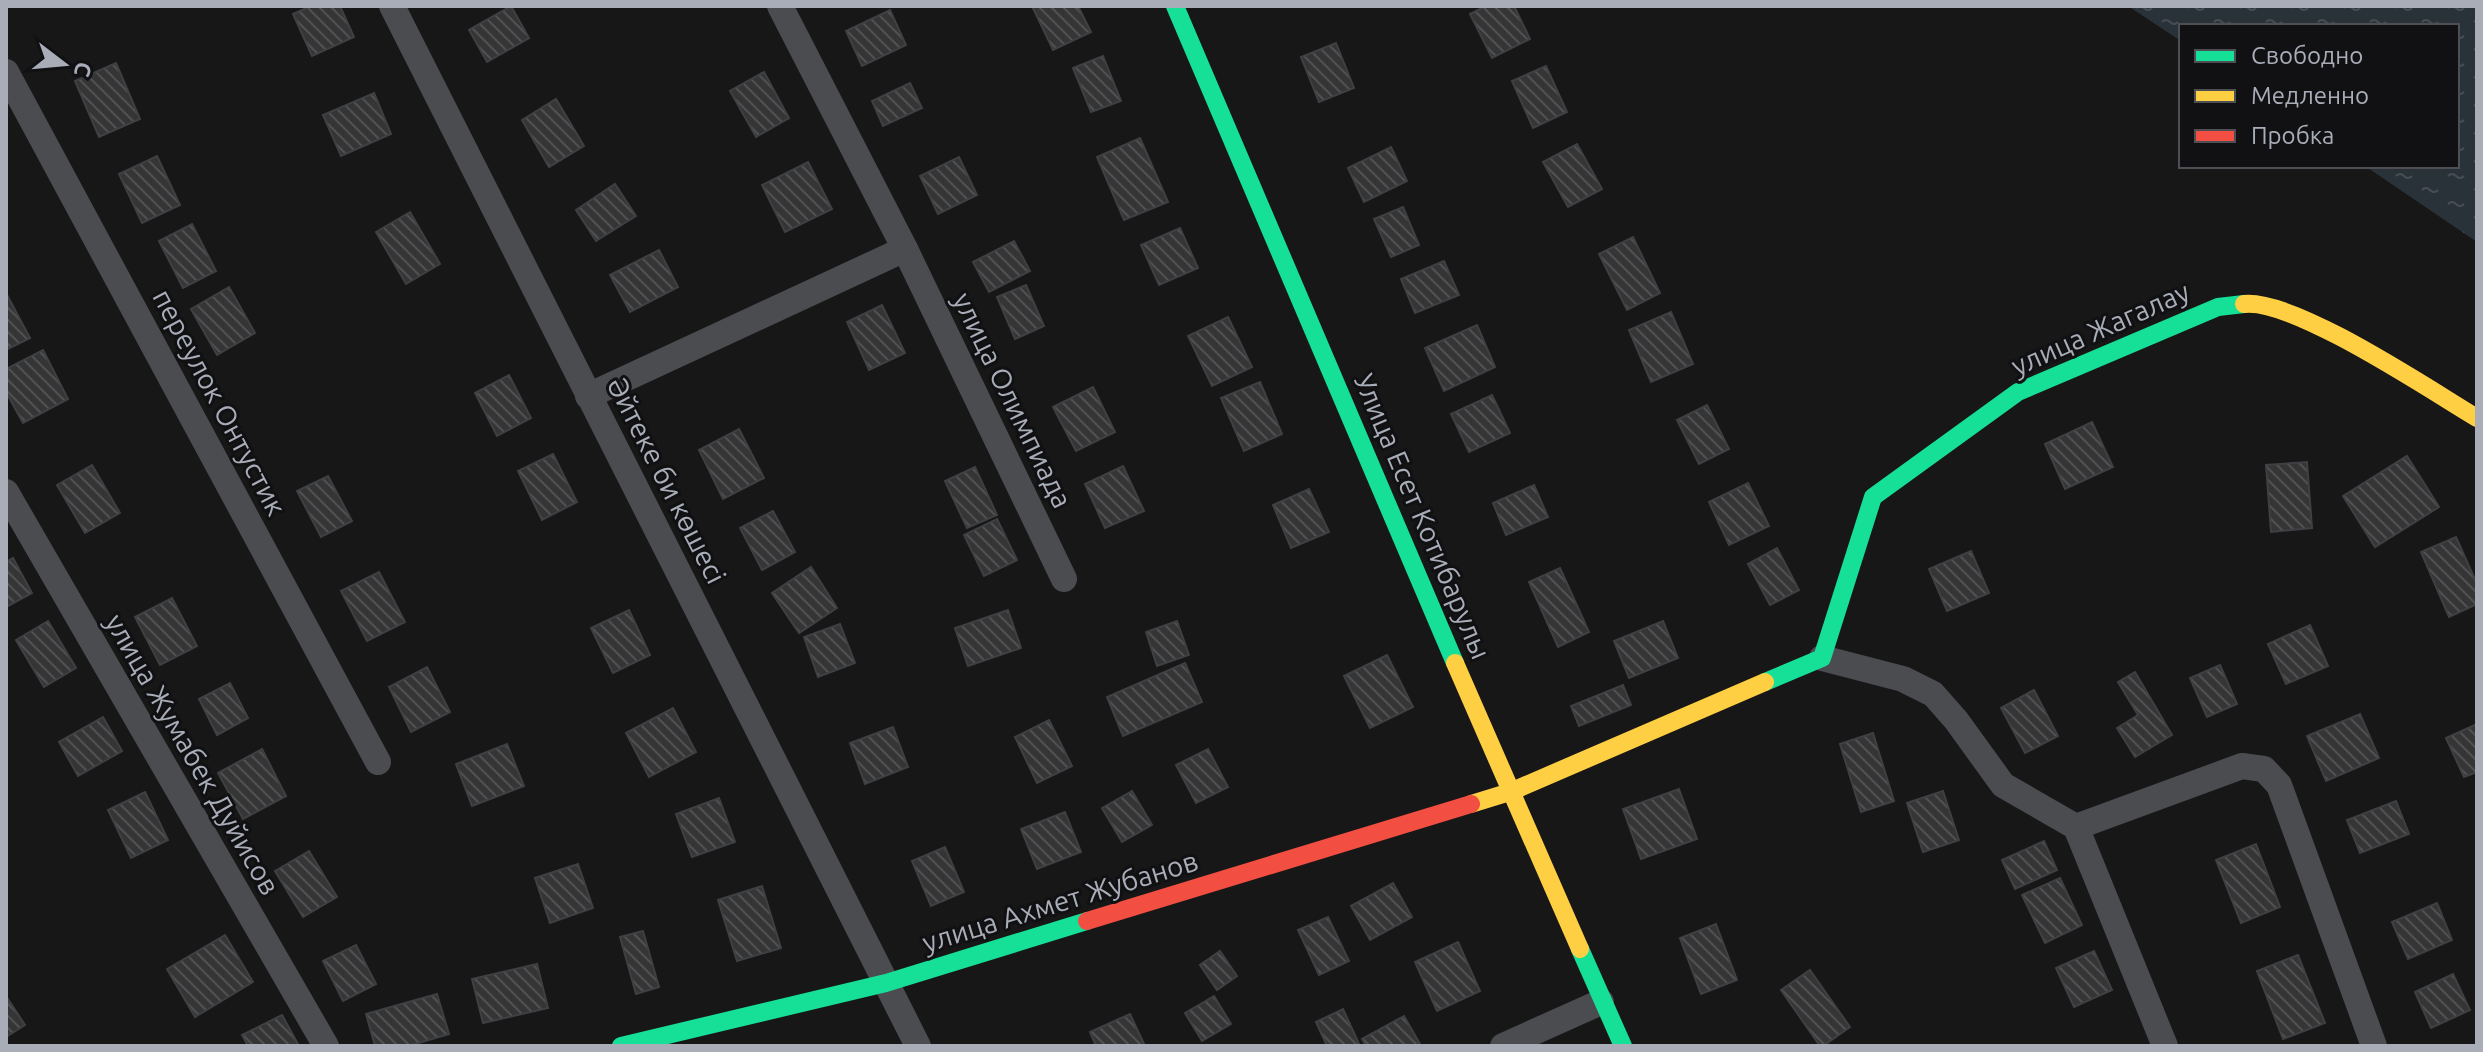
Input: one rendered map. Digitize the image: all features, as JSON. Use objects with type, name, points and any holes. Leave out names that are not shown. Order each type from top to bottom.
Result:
[{"type":"street","name":"Әйтеке би көшесі","points":[[392,6],[918,1046]]},
{"type":"street","name":"улица Олимпиада","points":[[780,6],[905,249],[1064,579]]},
{"type":"street","name":"Улица Есет Котибарулы","points":[[1175,6],[1510,792],[1623,1046]]},
{"type":"street","name":"переулок Онтустик","points":[[6,72],[378,762]]},
{"type":"street","points":[[588,396],[905,249]]},
{"type":"street","name":"улица Жагалау","points":[[1822,658],[1873,497],[2018,392],[2218,307],[2250,303],[2321,326],[2477,418]]},
{"type":"street","name":"улица Жумабек Дуйисов","points":[[6,492],[326,1046]]},
{"type":"street","points":[[1510,792],[1822,658],[1903,679],[1933,694],[2003,785],[2076,827],[2165,1046]]},
{"type":"street","points":[[2076,827],[2242,766],[2264,769],[2279,785],[2373,1046]]},
{"type":"street","name":"улица Ахмет Жубанов","points":[[621,1046],[886,983],[1510,792]]},
{"type":"street","points":[[1503,1046],[1601,1002]]},
{"type":"water","points":[[2128,6],[2477,6],[2477,242],[2368,168],[2459,168],[2459,24],[2179,24],[2179,40]]},
{"type":"building","points":[[311,6],[340,6],[354,37],[312,56],[293,14]]},
{"type":"building","points":[[511,6],[529,38],[487,62],[469,30]]},
{"type":"building","points":[[1032,6],[1078,6],[1091,32],[1053,50]]},
{"type":"building","points":[[1486,6],[1514,6],[1530,39],[1492,58],[1470,14]]},
{"type":"building","points":[[890,10],[906,45],[862,66],[846,31]]},
{"type":"building","points":[[1336,43],[1354,88],[1319,102],[1301,57]]},
{"type":"building","points":[[1103,56],[1121,101],[1091,112],[1073,68]]},
{"type":"building","points":[[116,63],[140,119],[99,137],[75,81]]},
{"type":"building","points":[[1546,66],[1567,112],[1533,128],[1512,81]]},
{"type":"building","points":[[764,72],[789,118],[756,137],[730,91]]},
{"type":"building","points":[[910,83],[922,108],[883,126],[872,101]]},
{"type":"building","points":[[374,93],[391,134],[341,156],[323,115]]},
{"type":"building","points":[[556,99],[584,146],[549,167],[522,120]]},
{"type":"building","points":[[1140,138],[1168,202],[1124,220],[1097,157]]},
{"type":"building","points":[[1577,144],[1602,189],[1568,207],[1543,162]]},
{"type":"building","points":[[1391,147],[1407,181],[1364,202],[1348,168]]},
{"type":"building","points":[[157,156],[180,205],[142,223],[119,174]]},
{"type":"building","points":[[959,157],[977,195],[938,214],[920,176]]},
{"type":"building","points":[[808,162],[832,209],[785,232],[762,185]]},
{"type":"building","points":[[615,184],[636,216],[596,241],[576,210]]},
{"type":"building","points":[[1403,207],[1419,245],[1391,257],[1374,219]]},
{"type":"building","points":[[410,212],[440,264],[406,284],[376,232]]},
{"type":"building","points":[[192,224],[216,271],[183,288],[159,241]]},
{"type":"building","points":[[1180,228],[1198,268],[1159,285],[1141,245]]},
{"type":"building","points":[[1633,237],[1660,293],[1627,310],[1599,254]]},
{"type":"building","points":[[1014,241],[1030,271],[989,292],[973,262]]},
{"type":"building","points":[[659,250],[678,287],[630,312],[610,275]]},
{"type":"building","points":[[1444,261],[1459,295],[1415,313],[1401,279]]},
{"type":"building","points":[[1026,285],[1044,326],[1015,339],[997,297]]},
{"type":"building","points":[[229,287],[255,333],[217,355],[191,309]]},
{"type":"building","points":[[6,293],[30,338],[6,350]]},
{"type":"building","points":[[882,305],[905,353],[869,370],[847,322]]},
{"type":"building","points":[[1671,312],[1693,364],[1651,382],[1629,330]]},
{"type":"building","points":[[1228,317],[1252,367],[1212,386],[1188,336]]},
{"type":"building","points":[[1477,325],[1495,367],[1444,391],[1425,348]]},
{"type":"building","points":[[43,350],[68,399],[23,423],[6,392],[6,369]]},
{"type":"building","points":[[509,375],[531,418],[497,436],[475,393]]},
{"type":"building","points":[[1260,382],[1282,434],[1244,451],[1221,398]]},
{"type":"building","points":[[1093,387],[1115,432],[1076,451],[1053,407]]},
{"type":"building","points":[[1492,395],[1510,433],[1469,452],[1451,414]]},
{"type":"building","points":[[1707,405],[1729,449],[1699,464],[1677,420]]},
{"type":"building","points":[[2092,422],[2113,467],[2065,489],[2045,444]]},
{"type":"building","points":[[739,429],[764,478],[723,499],[699,450]]},
{"type":"building","points":[[553,454],[577,502],[542,520],[518,471]]},
{"type":"building","points":[[2407,456],[2439,507],[2375,547],[2343,496]]},
{"type":"building","points":[[2307,462],[2312,528],[2271,532],[2266,465]]},
{"type":"building","points":[[92,465],[120,513],[85,533],[57,485]]},
{"type":"building","points":[[1123,466],[1144,511],[1105,528],[1085,484]]},
{"type":"building","points":[[975,467],[997,515],[967,528],[945,481]]},
{"type":"building","points":[[328,476],[352,521],[321,537],[297,491]]},
{"type":"building","points":[[1748,483],[1769,526],[1729,545],[1709,502]]},
{"type":"building","points":[[1534,485],[1548,517],[1506,535],[1493,503]]},
{"type":"building","points":[[1309,489],[1329,532],[1291,548],[1273,505]]},
{"type":"building","points":[[773,511],[795,552],[762,570],[740,528]]},
{"type":"building","points":[[997,519],[1017,560],[984,576],[964,535]]},
{"type":"building","points":[[2456,537],[2477,584],[2477,604],[2449,617],[2421,552]]},
{"type":"building","points":[[1777,548],[1799,590],[1770,605],[1748,564]]},
{"type":"building","points":[[1971,551],[1989,593],[1947,611],[1929,569]]},
{"type":"building","points":[[13,558],[32,593],[6,607],[6,562]]},
{"type":"building","points":[[811,567],[837,608],[799,633],[772,593]]},
{"type":"building","points":[[1560,568],[1589,632],[1558,647],[1529,582]]},
{"type":"building","points":[[379,572],[405,622],[367,641],[341,591]]},
{"type":"building","points":[[172,598],[197,646],[160,665],[135,617]]},
{"type":"building","points":[[629,610],[650,655],[613,673],[591,628]]},
{"type":"building","points":[[1008,610],[1021,648],[968,666],[955,628]]},
{"type":"building","points":[[48,621],[76,668],[44,687],[16,640]]},
{"type":"building","points":[[1177,621],[1189,655],[1157,666],[1146,632]]},
{"type":"building","points":[[1663,621],[1678,658],[1629,678],[1614,641]]},
{"type":"building","points":[[840,624],[855,663],[818,677],[804,637]]},
{"type":"building","points":[[2310,625],[2328,666],[2286,684],[2268,644]]},
{"type":"building","points":[[1387,655],[1413,707],[1370,728],[1344,676]]},
{"type":"building","points":[[1185,663],[1202,702],[1123,736],[1107,697]]},
{"type":"building","points":[[2220,665],[2237,704],[2207,717],[2190,678]]},
{"type":"building","points":[[427,667],[450,712],[411,732],[389,687]]},
{"type":"building","points":[[2135,672],[2172,735],[2135,757],[2117,728],[2138,715],[2118,682]]},
{"type":"building","points":[[230,683],[248,718],[217,735],[199,699]]},
{"type":"building","points":[[1623,685],[1631,705],[1579,726],[1571,706]]},
{"type":"building","points":[[2034,690],[2058,736],[2025,753],[2001,708]]},
{"type":"building","points":[[673,708],[696,752],[649,777],[626,733]]},
{"type":"building","points":[[2360,714],[2379,758],[2326,781],[2307,736]]},
{"type":"building","points":[[103,717],[122,751],[78,776],[59,742]]},
{"type":"building","points":[[1049,720],[1072,766],[1037,783],[1015,737]]},
{"type":"building","points":[[2477,724],[2477,772],[2464,777],[2446,738]]},
{"type":"building","points":[[893,727],[908,767],[865,784],[850,743]]},
{"type":"building","points":[[1873,733],[1894,801],[1861,812],[1840,744]]},
{"type":"building","points":[[507,744],[524,786],[472,806],[456,764]]},
{"type":"building","points":[[262,749],[286,796],[243,819],[218,773]]},
{"type":"building","points":[[1208,749],[1228,787],[1196,803],[1176,765]]},
{"type":"building","points":[[1679,789],[1697,839],[1641,859],[1623,809]]},
{"type":"building","points":[[1132,791],[1152,825],[1122,842],[1102,808]]},
{"type":"building","points":[[1943,791],[1959,840],[1923,852],[1907,803]]},
{"type":"building","points":[[145,792],[168,840],[131,858],[108,810]]},
{"type":"building","points":[[719,798],[735,842],[692,857],[676,814]]},
{"type":"building","points":[[2396,801],[2409,834],[2360,853],[2347,820]]},
{"type":"building","points":[[1065,812],[1081,852],[1037,869],[1021,829]]},
{"type":"building","points":[[2044,841],[2057,870],[2015,889],[2002,860]]},
{"type":"building","points":[[2256,844],[2280,907],[2241,923],[2216,860]]},
{"type":"building","points":[[945,847],[964,892],[931,906],[912,861]]},
{"type":"building","points":[[309,851],[337,897],[303,917],[275,871]]},
{"type":"building","points":[[578,864],[593,908],[550,923],[535,878]]},
{"type":"building","points":[[2060,878],[2082,925],[2045,943],[2022,895]]},
{"type":"building","points":[[1393,883],[1412,917],[1370,940],[1351,906]]},
{"type":"building","points":[[762,886],[781,948],[737,961],[718,900]]},
{"type":"building","points":[[2437,903],[2452,940],[2408,959],[2392,922]]},
{"type":"building","points":[[1328,917],[1349,961],[1319,975],[1298,930]]},
{"type":"building","points":[[1716,924],[1737,980],[1701,994],[1680,938]]},
{"type":"building","points":[[643,931],[659,987],[636,994],[620,937]]},
{"type":"building","points":[[225,935],[253,982],[195,1017],[167,969]]},
{"type":"building","points":[[1458,942],[1480,991],[1437,1011],[1415,962]]},
{"type":"building","points":[[356,945],[376,984],[343,1001],[323,961]]},
{"type":"building","points":[[1220,951],[1237,976],[1217,990],[1200,965]]},
{"type":"building","points":[[2094,951],[2112,990],[2074,1007],[2056,968]]},
{"type":"building","points":[[2298,955],[2325,1023],[2283,1039],[2257,971]]},
{"type":"building","points":[[537,964],[548,1008],[483,1023],[472,979]]},
{"type":"building","points":[[1810,970],[1850,1027],[1823,1046],[1781,990]]},
{"type":"building","points":[[2453,974],[2470,1010],[2431,1028],[2415,992]]},
{"type":"building","points":[[437,994],[449,1034],[408,1046],[375,1046],[366,1014]]},
{"type":"building","points":[[6,996],[25,1025],[6,1037]]},
{"type":"building","points":[[1214,996],[1231,1024],[1202,1041],[1185,1013]]},
{"type":"building","points":[[1343,1009],[1360,1046],[1327,1046],[1316,1022]]},
{"type":"building","points":[[1130,1014],[1145,1046],[1096,1046],[1090,1032]]},
{"type":"building","points":[[282,1015],[299,1046],[248,1046],[242,1035]]},
{"type":"building","points":[[1404,1016],[1420,1044],[1366,1046],[1362,1039]]},
{"type":"traffic: fast","points":[[1175,6],[1455,663]]},
{"type":"traffic: fast","points":[[1765,682],[1822,658],[1873,497],[2018,392],[2218,307],[2244,304]]},
{"type":"traffic: fast","points":[[621,1046],[886,983],[1087,921]]},
{"type":"traffic: fast","points":[[1580,949],[1623,1046]]},
{"type":"traffic: slow","points":[[2244,304],[2266,306],[2327,330],[2477,418]]},
{"type":"traffic: slow","points":[[1455,663],[1580,949]]},
{"type":"traffic: slow","points":[[1471,804],[1510,792],[1765,682]]},
{"type":"traffic: jam","points":[[1087,921],[1471,804]]}]
